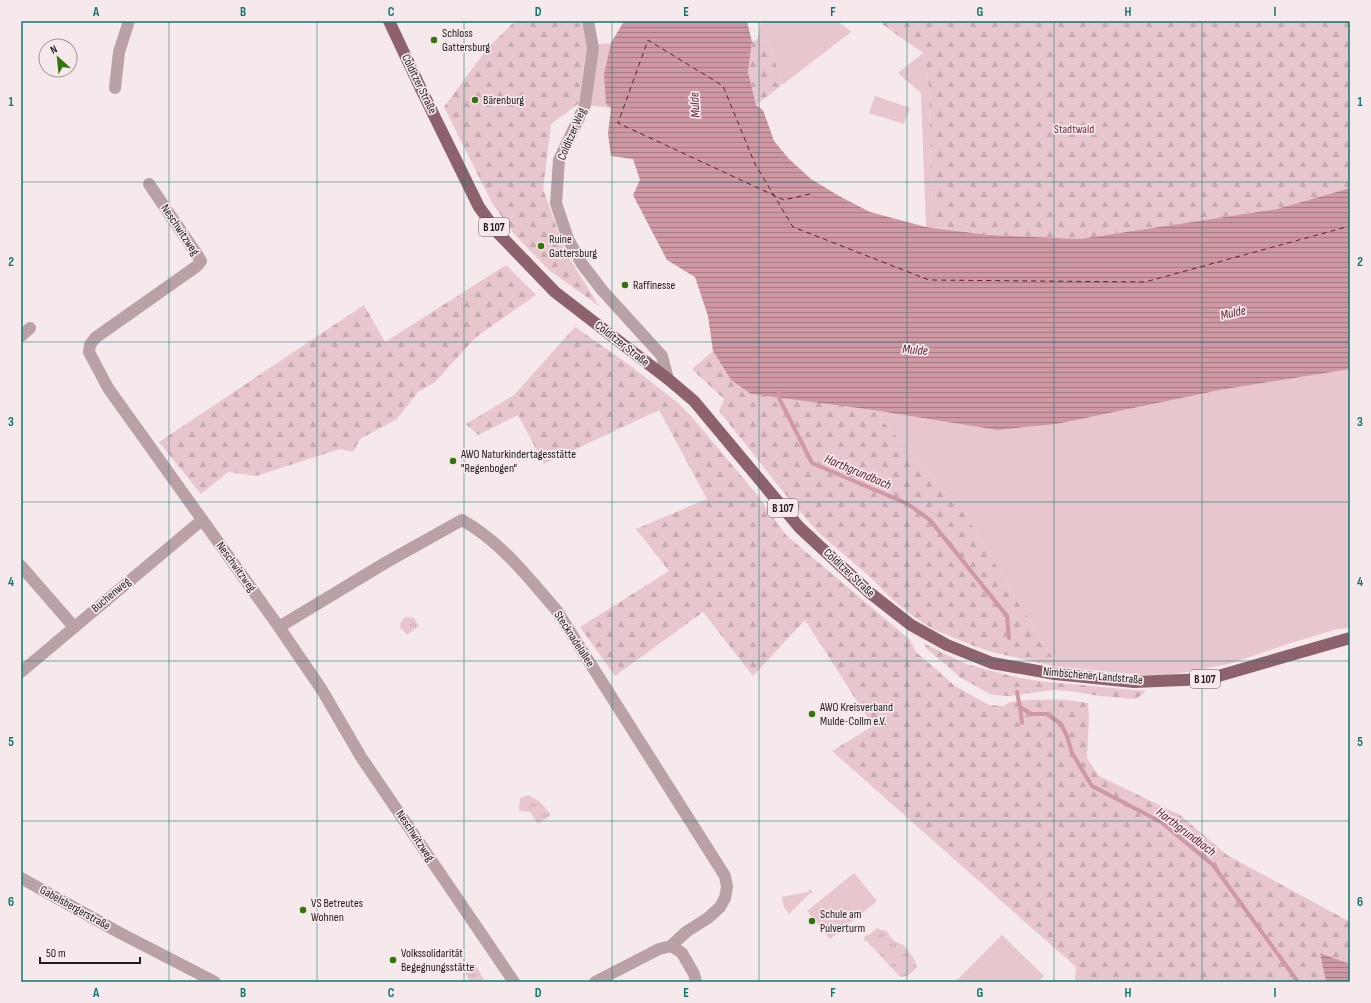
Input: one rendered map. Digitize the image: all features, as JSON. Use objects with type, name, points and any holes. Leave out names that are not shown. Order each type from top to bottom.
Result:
[{"type":"main road","name":"Colditzer Straße","points":[[389,21],[479,206],[498,233],[555,292],[668,379],[694,401],[799,527],[870,593],[911,626]]},
{"type":"main road","name":"Nimbschener Landstraße","points":[[911,626],[947,645],[992,663],[1055,674],[1134,682],[1208,679],[1350,638]]},
{"type":"street","points":[[115,88],[119,52],[129,21]]},
{"type":"street","name":"Colditzer Weg","points":[[588,21],[593,48],[585,105],[559,160],[556,203],[568,239],[582,264],[602,290],[662,356],[668,379]]},
{"type":"street","name":"Neschwitzweg","points":[[149,184],[201,261],[197,266],[95,338],[90,345],[89,352],[108,388],[279,627],[322,690],[362,757],[514,982]]},
{"type":"street","name":"Buchenweg","points":[[21,672],[202,520]]},
{"type":"street","name":"Stecknadelallee","points":[[279,627],[385,563],[462,520],[476,528],[500,549],[531,580],[557,612],[725,876],[728,887],[725,898],[720,907],[708,918],[686,932],[671,946]]},
{"type":"street","points":[[21,566],[74,627]]},
{"type":"street","name":"Gabelsbergerstraße","points":[[21,878],[120,933],[215,982]]},
{"type":"street","points":[[595,982],[659,949],[671,946],[682,953],[694,974],[696,982]]},
{"type":"green space","points":[[515,21],[581,21],[587,45],[578,104],[551,124],[543,189],[566,253],[599,306],[549,270],[514,234],[492,203],[444,107],[486,50]]},
{"type":"green space","points":[[761,21],[838,21],[851,32],[782,85],[770,44],[758,38]]},
{"type":"green space","name":"Stadtwald","points":[[886,21],[1350,21],[1350,188],[1277,209],[1080,239],[989,235],[931,227],[929,87],[923,53],[882,24]]},
{"type":"green space","points":[[758,38],[770,44],[782,85],[756,105],[748,72],[752,42]]},
{"type":"green space","points":[[611,43],[604,74],[611,108],[578,104],[587,45]]},
{"type":"green space","points":[[923,53],[929,87],[931,227],[926,227],[921,93],[898,73]]},
{"type":"green space","points":[[875,96],[910,108],[904,124],[869,113]]},
{"type":"green space","points":[[506,265],[536,295],[476,337],[435,382],[418,392],[397,419],[360,439],[353,452],[340,449],[256,476],[228,472],[201,494],[159,442],[364,305],[385,342]]},
{"type":"green space","points":[[575,327],[628,364],[678,403],[691,416],[758,496],[786,535],[910,640],[916,652],[955,686],[989,705],[1004,706],[1010,702],[1040,700],[1068,700],[1088,703],[1089,717],[1087,758],[1099,776],[1180,815],[1227,855],[1350,922],[1350,964],[1320,953],[1326,982],[1075,982],[1076,967],[832,751],[873,726],[805,620],[753,676],[703,612],[615,676],[580,627],[669,571],[636,529],[707,499],[659,410],[544,464],[518,415],[478,435],[466,424],[514,395]]},
{"type":"green space","points":[[713,351],[731,380],[751,394],[873,410],[967,517],[1058,667],[992,652],[933,629],[913,616],[892,599],[870,577],[819,533],[789,499],[719,411],[724,399],[692,369]]},
{"type":"green space","points":[[1350,369],[1350,628],[1337,629],[1229,664],[1181,673],[1155,676],[1058,667],[967,517],[873,410],[997,430],[1057,424],[1220,390]]},
{"type":"green space","points":[[404,618],[414,618],[419,626],[407,635],[400,627],[400,624]]},
{"type":"green space","points":[[923,643],[966,664],[1011,676],[1038,681],[1146,691],[1136,699],[1053,690],[1009,696],[992,695],[961,678],[926,648]]},
{"type":"green space","points":[[528,795],[540,802],[551,815],[538,824],[530,812],[519,811],[520,798]]},
{"type":"green space","points":[[854,873],[877,901],[830,939],[807,911]]},
{"type":"green space","points":[[810,889],[813,892],[809,894],[789,914],[784,907],[781,897],[808,892]]},
{"type":"green space","points":[[877,928],[888,932],[893,940],[902,944],[911,954],[917,967],[910,974],[900,977],[869,943],[864,940],[865,936]]},
{"type":"green space","points":[[1002,935],[1044,976],[1038,982],[955,982]]},
{"type":"green space","points":[[475,964],[484,980],[481,982],[470,982],[464,971]]},
{"type":"water","name":"Mulde","points":[[624,21],[747,21],[752,42],[748,72],[756,105],[763,110],[774,141],[789,159],[811,179],[870,212],[926,227],[989,235],[1080,239],[1277,209],[1350,188],[1350,369],[1220,390],[1057,424],[997,430],[873,410],[751,394],[731,380],[713,351],[708,316],[695,277],[667,260],[633,195],[640,180],[633,159],[611,156],[608,134],[611,108],[606,104],[604,74],[611,43]]},
{"type":"water","points":[[1320,953],[1350,964],[1350,982],[1326,982]]},
{"type":"waterway","name":"Harthgrundbach","points":[[779,392],[779,398],[812,463],[908,504],[930,520],[1007,616],[1009,638]]},
{"type":"waterway","name":"Harthgrundbach","points":[[1017,692],[1020,707],[1031,714],[1047,714],[1061,724],[1067,736],[1072,753],[1092,786],[1161,822],[1213,865],[1298,982]]},
{"type":"waterway","points":[[1020,707],[1022,723]]},
{"type":"ferry route","points":[[810,194],[784,200],[618,123],[648,40],[723,86],[755,164],[793,227],[929,280],[1145,282],[1350,226]]},
{"type":"place","name":"Schloss Gattersburg","points":[[434,40]]},
{"type":"place","name":"Bärenburg","points":[[475,100]]},
{"type":"place","name":"Ruine Gattersburg","points":[[541,246]]},
{"type":"place","name":"Raffinesse","points":[[625,285]]},
{"type":"place","name":"AWO Naturkindertagesstätte \"Regenbogen\"","points":[[453,461]]},
{"type":"place","name":"AWO Kreisverband Mulde-Collm e.V.","points":[[812,714]]},
{"type":"place","name":"VS Betreutes Wohnen","points":[[303,910]]},
{"type":"place","name":"Schule am Pulverturm","points":[[812,921]]},
{"type":"place","name":"Volkssolidarität Begegnungsstätte","points":[[393,960]]}]
